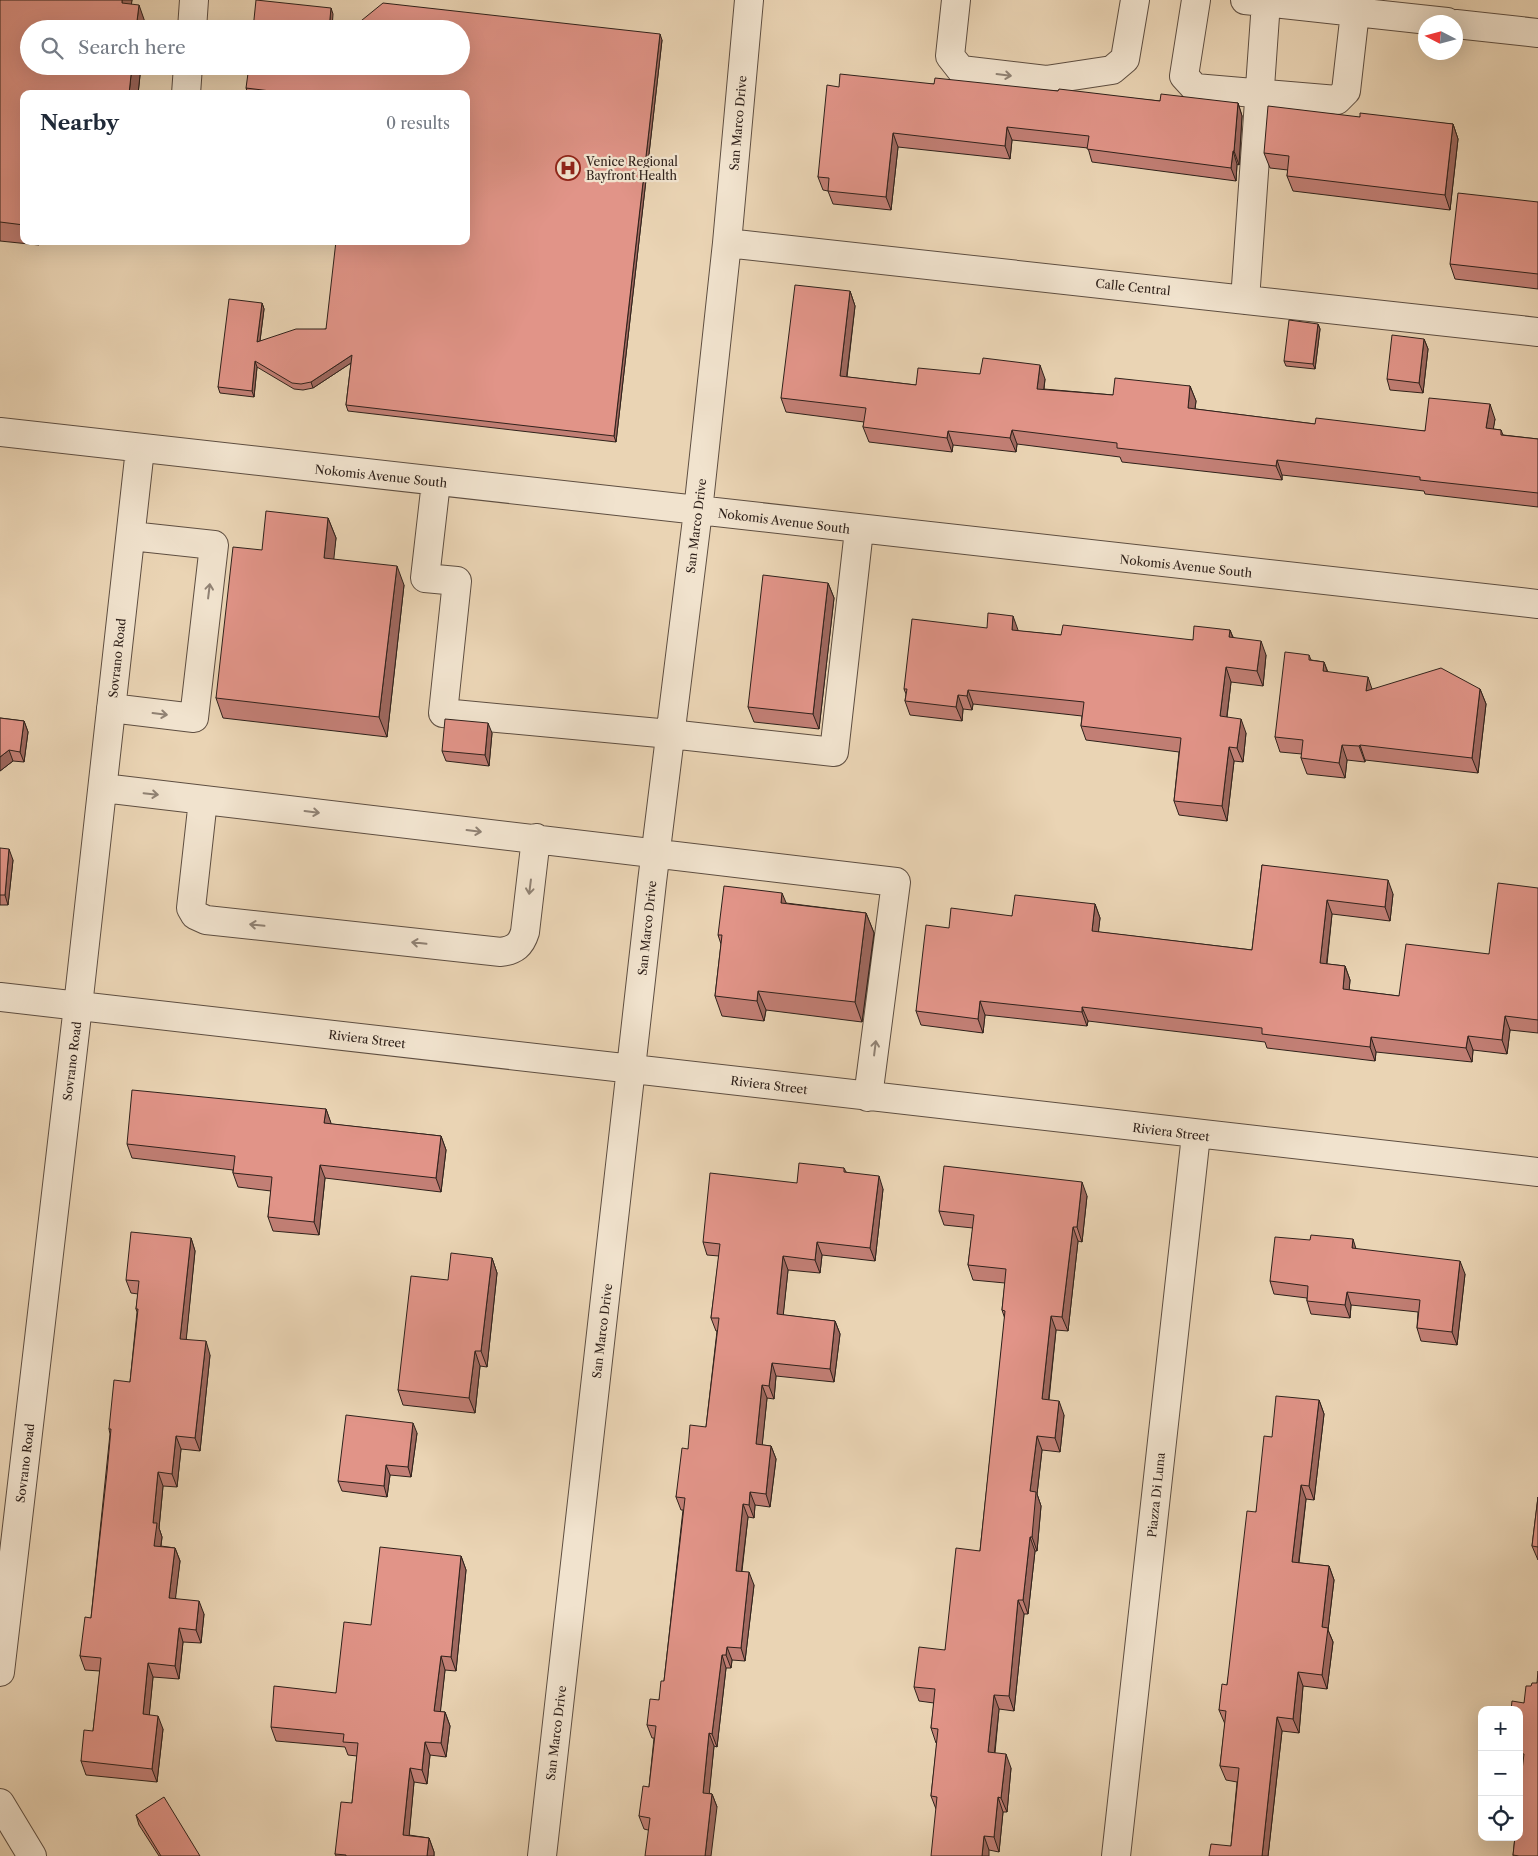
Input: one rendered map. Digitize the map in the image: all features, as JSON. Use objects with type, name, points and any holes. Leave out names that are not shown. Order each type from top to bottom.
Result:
[{"type":"street","points":[[193,20],[194,0]]},
{"type":"street","name":"San Marco Drive","points":[[542,1856],[656,853],[698,511],[727,243],[749,0]]},
{"type":"street","points":[[956,0],[950,56],[961,70],[1046,80],[1112,70],[1125,59],[1135,0]]},
{"type":"street","points":[[1196,0],[1184,76],[1195,88],[1337,100],[1346,91],[1347,8]]},
{"type":"street","points":[[1244,300],[1260,93],[1256,1],[1347,8],[1418,18]]},
{"type":"street","points":[[1463,25],[1538,33]]},
{"type":"street","points":[[186,90],[187,75]]},
{"type":"street","name":"Calle Central","points":[[727,243],[1538,332]]},
{"type":"street","name":"Nokomis Avenue South","points":[[0,432],[859,530],[1538,604]]},
{"type":"street","name":"Sovrano Road","points":[[0,1672],[7,1557],[78,1006],[140,449]]},
{"type":"street","points":[[436,482],[425,578],[457,581],[443,713],[670,734],[834,752],[859,530]]},
{"type":"street","points":[[112,708],[194,718],[214,545],[131,536]]},
{"type":"street","points":[[102,788],[896,882],[868,1097]]},
{"type":"street","points":[[203,800],[191,908],[195,914],[206,920],[491,951],[509,950],[516,948],[522,942],[525,932],[536,838]]},
{"type":"street","name":"Riviera Street","points":[[0,997],[1196,1135],[1538,1172]]},
{"type":"street","name":"Piazza Di Luna","points":[[1116,1856],[1196,1135]]},
{"type":"street","points":[[0,1803],[32,1856]]},
{"type":"building","points":[[0,0],[122,0],[122,3],[139,5],[137,20],[20,20],[20,75],[131,75],[129,90],[20,90],[20,224],[0,222]]},
{"type":"building","points":[[256,0],[331,8],[330,20],[254,20]]},
{"type":"building","points":[[383,3],[660,34],[614,436],[346,405],[352,355],[311,382],[292,383],[255,361],[252,391],[218,387],[229,299],[262,303],[257,342],[296,329],[326,329],[336,245],[470,245],[470,90],[262,90],[246,88],[248,75],[470,75],[470,20],[362,20]]},
{"type":"building","points":[[840,74],[934,84],[935,78],[1058,91],[1059,89],[1160,101],[1161,94],[1238,103],[1231,168],[1087,149],[1089,136],[1007,127],[1005,146],[893,133],[886,197],[828,191],[829,178],[818,177],[827,85],[839,87]]},
{"type":"building","points":[[1268,106],[1360,117],[1360,113],[1453,124],[1445,195],[1287,176],[1289,156],[1264,153]]},
{"type":"building","points":[[1458,193],[1538,202],[1538,274],[1450,264]]},
{"type":"building","points":[[795,285],[850,291],[840,376],[916,385],[918,368],[980,374],[983,358],[1040,365],[1037,389],[1113,395],[1115,378],[1190,386],[1188,408],[1315,424],[1316,418],[1425,431],[1429,398],[1490,404],[1486,428],[1501,430],[1501,435],[1538,439],[1538,493],[1420,480],[1420,477],[1277,460],[1276,466],[1117,448],[1117,443],[1012,430],[1010,438],[948,431],[947,438],[863,427],[866,408],[781,398]]},
{"type":"building","points":[[1289,320],[1318,324],[1313,364],[1284,361]]},
{"type":"building","points":[[1392,335],[1424,339],[1419,383],[1387,379]]},
{"type":"building","points":[[266,511],[328,518],[324,558],[397,566],[379,717],[216,698],[233,547],[262,550]]},
{"type":"building","points":[[763,575],[828,583],[813,714],[748,707]]},
{"type":"building","points":[[988,613],[1013,616],[1012,630],[1061,635],[1063,625],[1193,640],[1194,626],[1230,630],[1229,637],[1261,641],[1257,671],[1226,667],[1220,716],[1241,719],[1237,748],[1229,747],[1222,806],[1174,801],[1181,738],[1081,726],[1084,702],[968,690],[967,696],[958,695],[956,707],[905,701],[907,689],[904,689],[912,619],[987,628]]},
{"type":"building","points":[[1285,652],[1309,655],[1309,660],[1324,662],[1323,671],[1368,677],[1366,691],[1441,668],[1480,689],[1472,758],[1360,745],[1342,745],[1339,763],[1301,758],[1303,740],[1275,737]]},
{"type":"building","points":[[0,718],[24,721],[20,752],[9,750],[0,757]]},
{"type":"building","points":[[445,719],[488,723],[485,755],[442,751]]},
{"type":"building","points":[[0,848],[9,849],[5,895],[0,895]]},
{"type":"building","points":[[1262,865],[1388,880],[1385,907],[1327,900],[1320,963],[1345,966],[1343,989],[1399,996],[1406,944],[1489,954],[1498,883],[1538,888],[1538,1020],[1505,1016],[1502,1040],[1468,1036],[1466,1048],[1371,1037],[1370,1047],[1262,1034],[1262,1028],[1082,1007],[1082,1012],[980,1001],[978,1019],[916,1011],[926,925],[949,928],[951,908],[1012,916],[1015,895],[1095,904],[1092,931],[1252,950]]},
{"type":"building","points":[[724,886],[782,893],[781,903],[866,913],[855,1002],[758,991],[757,1001],[715,996],[722,935],[718,935]]},
{"type":"building","points":[[132,1090],[326,1109],[324,1123],[441,1136],[436,1178],[320,1165],[314,1222],[268,1217],[272,1177],[233,1173],[235,1156],[127,1144]]},
{"type":"building","points":[[799,1163],[844,1168],[844,1172],[879,1176],[870,1248],[817,1242],[815,1260],[783,1256],[777,1314],[835,1321],[830,1369],[772,1363],[769,1386],[762,1385],[756,1444],[771,1446],[766,1494],[750,1492],[749,1505],[743,1504],[736,1571],[749,1572],[741,1648],[727,1647],[726,1655],[722,1655],[712,1734],[709,1733],[703,1793],[712,1794],[705,1856],[645,1856],[650,1818],[639,1816],[643,1786],[649,1787],[656,1726],[647,1725],[650,1699],[659,1700],[661,1681],[664,1681],[685,1498],[676,1497],[682,1448],[688,1449],[690,1425],[706,1427],[719,1318],[711,1318],[720,1244],[703,1242],[710,1173],[797,1183]]},
{"type":"building","points":[[944,1166],[1082,1182],[1077,1227],[1073,1227],[1062,1317],[1051,1316],[1042,1399],[1059,1401],[1055,1438],[1037,1436],[1030,1491],[1036,1492],[1032,1537],[1030,1537],[1023,1600],[1018,1600],[1009,1696],[994,1695],[988,1752],[1006,1754],[1001,1798],[998,1797],[994,1837],[984,1836],[982,1856],[931,1856],[937,1797],[931,1796],[938,1729],[931,1728],[935,1689],[914,1687],[919,1647],[945,1650],[956,1548],[980,1551],[1005,1311],[1002,1310],[1006,1269],[968,1265],[974,1215],[939,1211]]},
{"type":"building","points":[[131,1232],[191,1238],[180,1339],[206,1341],[195,1438],[176,1436],[172,1474],[158,1472],[153,1523],[157,1523],[154,1546],[175,1548],[169,1598],[199,1601],[196,1630],[179,1628],[175,1666],[148,1663],[143,1714],[158,1716],[152,1769],[81,1761],[84,1730],[93,1731],[101,1658],[80,1656],[85,1617],[91,1618],[107,1472],[114,1380],[130,1382],[138,1309],[136,1309],[139,1281],[126,1280]]},
{"type":"building","points":[[1311,1235],[1353,1239],[1352,1248],[1460,1261],[1452,1332],[1417,1328],[1420,1300],[1347,1292],[1345,1305],[1307,1301],[1308,1286],[1270,1281],[1275,1237],[1310,1240]]},
{"type":"building","points":[[451,1253],[492,1258],[481,1351],[475,1351],[469,1398],[398,1390],[411,1276],[448,1280]]},
{"type":"building","points":[[1276,1396],[1319,1400],[1309,1486],[1301,1485],[1292,1562],[1329,1566],[1322,1627],[1328,1628],[1322,1675],[1298,1672],[1293,1719],[1277,1717],[1262,1856],[1209,1856],[1211,1844],[1231,1846],[1239,1768],[1220,1766],[1226,1711],[1219,1710],[1222,1684],[1227,1685],[1247,1511],[1256,1512],[1264,1436],[1272,1437]]},
{"type":"building","points":[[346,1415],[413,1423],[408,1467],[386,1465],[384,1486],[338,1481]]},
{"type":"building","points":[[1538,1497],[1538,1547],[1532,1546]]},
{"type":"building","points":[[380,1547],[461,1556],[451,1657],[441,1656],[434,1711],[445,1712],[441,1743],[425,1742],[422,1770],[410,1768],[403,1835],[429,1838],[427,1856],[346,1856],[335,1854],[341,1802],[352,1803],[358,1743],[343,1742],[344,1734],[271,1727],[274,1686],[336,1693],[344,1622],[371,1625]]},
{"type":"building","points":[[1538,1671],[1538,1856],[1519,1856],[1513,1855],[1515,1841],[1523,1841],[1523,1706],[1511,1706],[1512,1701],[1524,1703],[1526,1686],[1537,1683]]},
{"type":"building","points":[[164,1797],[200,1856],[161,1856],[136,1815]]},
{"type":"place","name":"Venice Regional Bayfront Health","points":[[568,168]]}]
